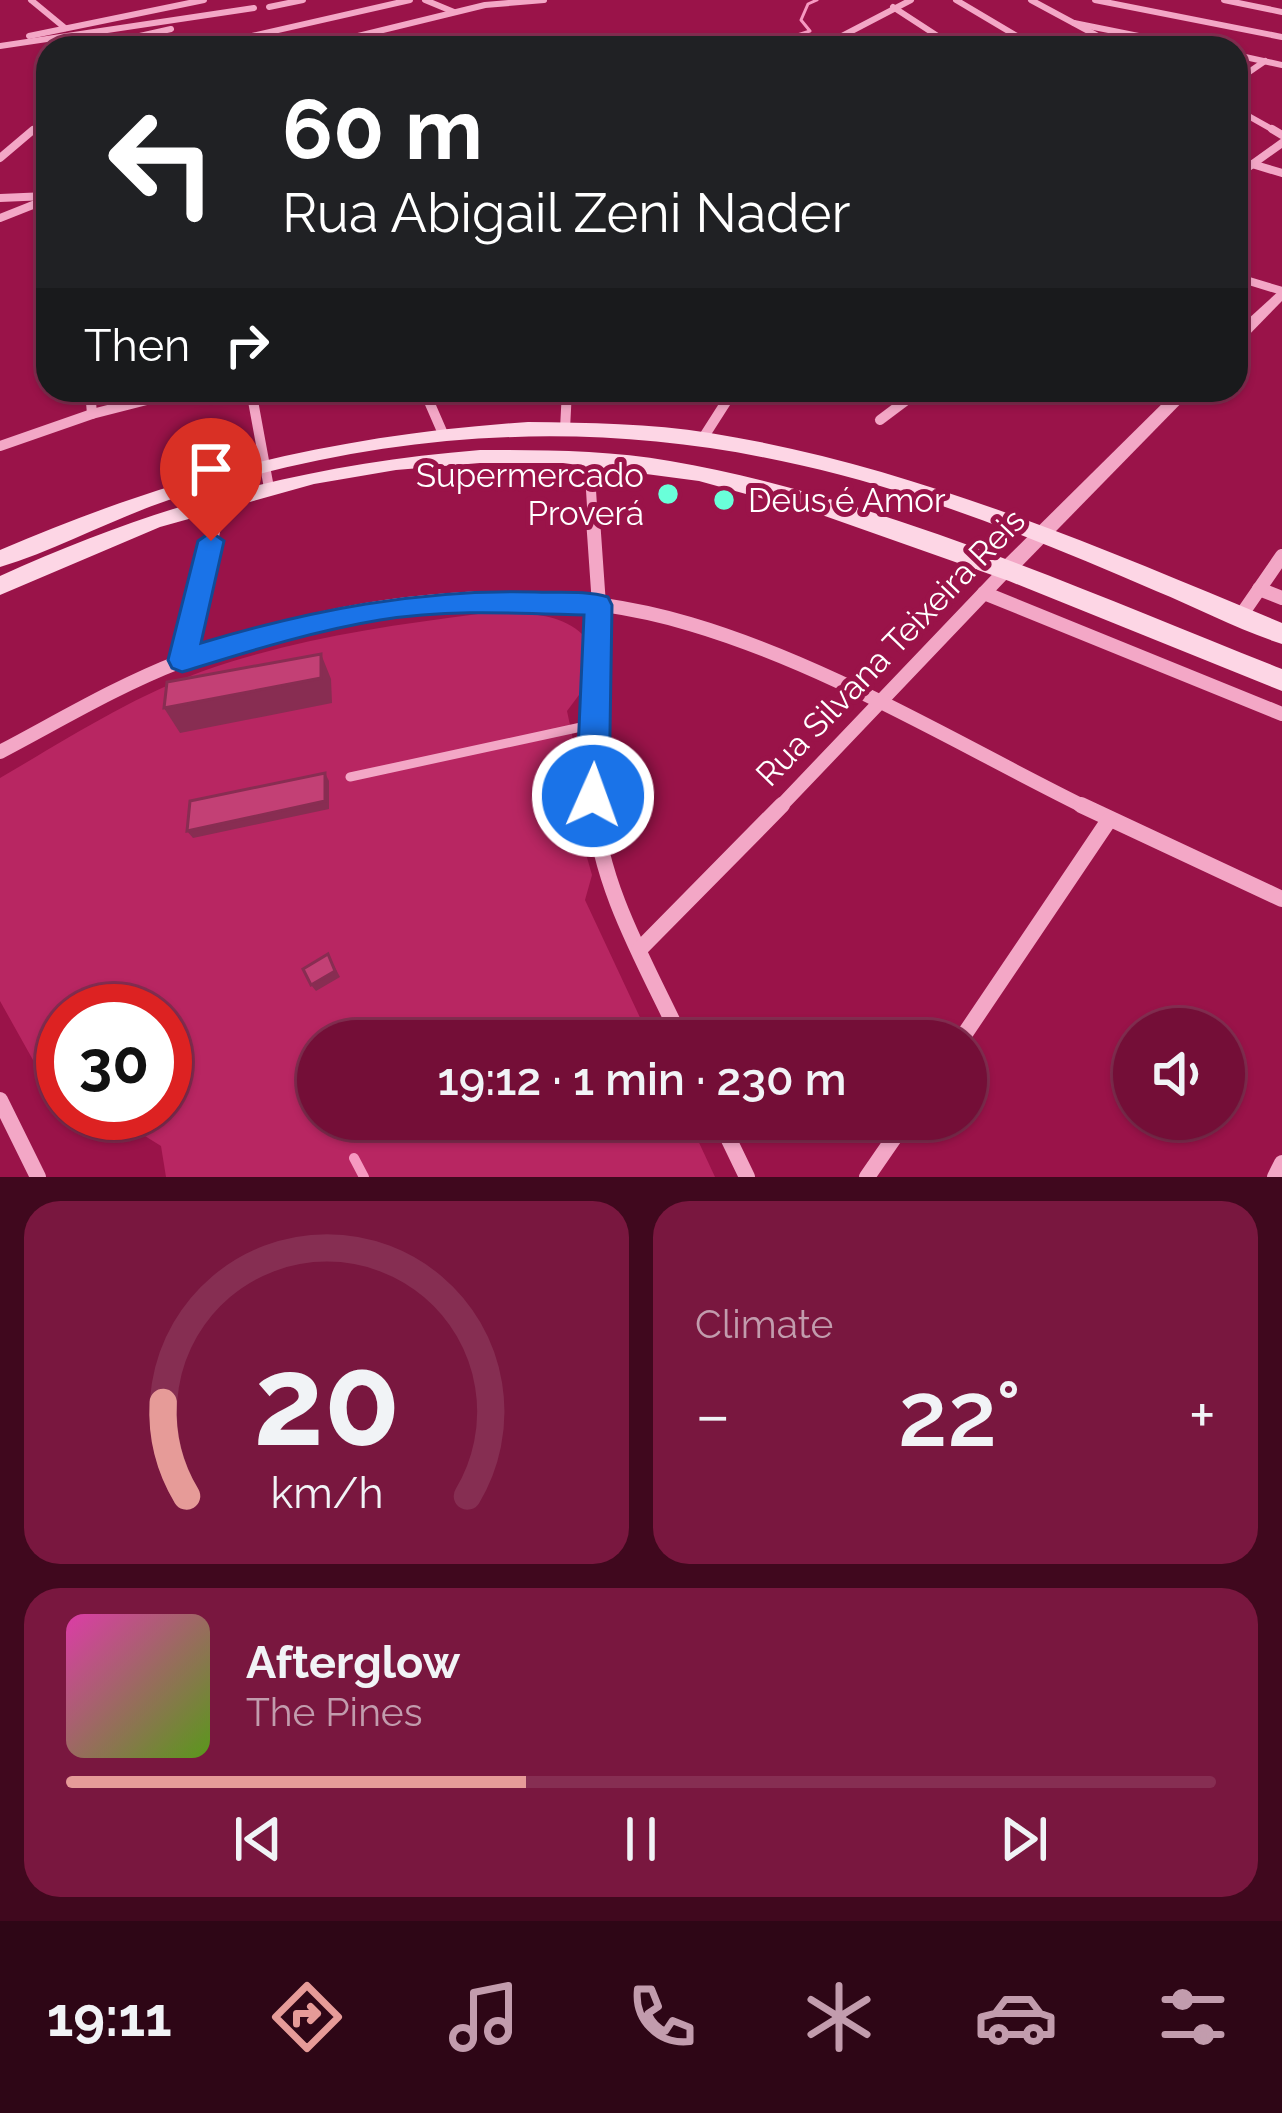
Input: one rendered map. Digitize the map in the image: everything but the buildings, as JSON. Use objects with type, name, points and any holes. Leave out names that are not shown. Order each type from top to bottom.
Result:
[{"type":"main road","points":[[0,560],[218,475],[264,463],[444,436],[565,430],[703,438],[817,462],[940,496],[1282,634]]},
{"type":"main road","points":[[589,458],[668,453],[703,438]]},
{"type":"main road","points":[[0,586],[134,529],[269,488],[426,462],[589,458],[738,482],[1007,569],[1282,680]]},
{"type":"street","points":[[31,0],[65,28]]},
{"type":"street","points":[[0,44],[205,0]]},
{"type":"street","points":[[59,36],[303,0]]},
{"type":"street","points":[[252,36],[410,0]]},
{"type":"street","points":[[425,0],[455,13]]},
{"type":"street","points":[[359,36],[455,13],[544,0]]},
{"type":"street","points":[[850,36],[911,0]]},
{"type":"street","points":[[956,0],[1017,36]]},
{"type":"street","points":[[1030,0],[1098,36]]},
{"type":"street","points":[[1095,0],[1282,37]]},
{"type":"street","points":[[1224,0],[1282,12]]},
{"type":"street","points":[[893,7],[938,36]]},
{"type":"street","points":[[154,36],[256,9]]},
{"type":"street","points":[[1074,23],[1131,36]]},
{"type":"street","points":[[0,44],[36,39]]},
{"type":"street","points":[[1248,58],[1282,64]]},
{"type":"street","points":[[1248,73],[1265,61]]},
{"type":"street","points":[[1248,118],[1282,139],[1248,167]]},
{"type":"street","points":[[0,158],[33,130]]},
{"type":"street","points":[[1252,164],[1282,173]]},
{"type":"street","points":[[0,198],[36,198]]},
{"type":"street","points":[[0,218],[36,203]]},
{"type":"street","points":[[1248,281],[1282,292],[1248,327]]},
{"type":"street","points":[[90,402],[92,414]]},
{"type":"street","points":[[0,446],[139,402]]},
{"type":"street","points":[[253,402],[269,488]]},
{"type":"street","points":[[429,402],[444,436]]},
{"type":"street","points":[[565,430],[566,402]]},
{"type":"street","points":[[703,438],[726,402]]},
{"type":"street","points":[[880,420],[904,402]]},
{"type":"street","name":"Rua Silvana Teixeira Reis","points":[[639,950],[1174,402]]},
{"type":"street","points":[[589,458],[598,605],[596,835],[618,904],[672,1020]]},
{"type":"street","points":[[182,660],[220,501],[218,475]]},
{"type":"street","points":[[1240,617],[1282,556]]},
{"type":"street","points":[[1259,589],[1282,598]]},
{"type":"street","points":[[984,592],[1282,714]]},
{"type":"street","points":[[0,752],[182,660],[277,632],[382,609],[485,601],[598,605],[684,622],[809,668],[1109,820],[1282,899]]},
{"type":"street","points":[[974,1020],[1109,820]]},
{"type":"street","points":[[0,1100],[38,1177]]},
{"type":"street","points":[[729,1140],[747,1177]]},
{"type":"street","points":[[867,1177],[893,1140]]},
{"type":"street","points":[[1276,1177],[1282,1163]]},
{"type":"lane","points":[[350,777],[596,724]]},
{"type":"shaded area","points":[[478,614],[534,615],[560,620],[583,635],[585,687],[567,711],[580,772],[584,847],[592,875],[585,900],[641,1020],[297,1020],[297,1140],[698,1140],[715,1177],[166,1177],[161,1146],[151,1140],[192,1140],[192,984],[36,984],[36,1065],[0,1001],[0,778],[126,705],[206,670],[375,629]]},
{"type":"waterway","points":[[794,36],[810,31],[801,20],[808,4],[817,0]]},
{"type":"waterway","points":[[727,36],[760,36]]},
{"type":"waterway","points":[[354,1158],[364,1177]]},
{"type":"place","name":"Supermercado Proverá","points":[[668,494]]},
{"type":"place","name":"Deus é Amor","points":[[724,500]]},
{"type":"route","points":[[211,541],[182,660],[277,632],[382,609],[485,601],[598,605],[593,796]]}]
